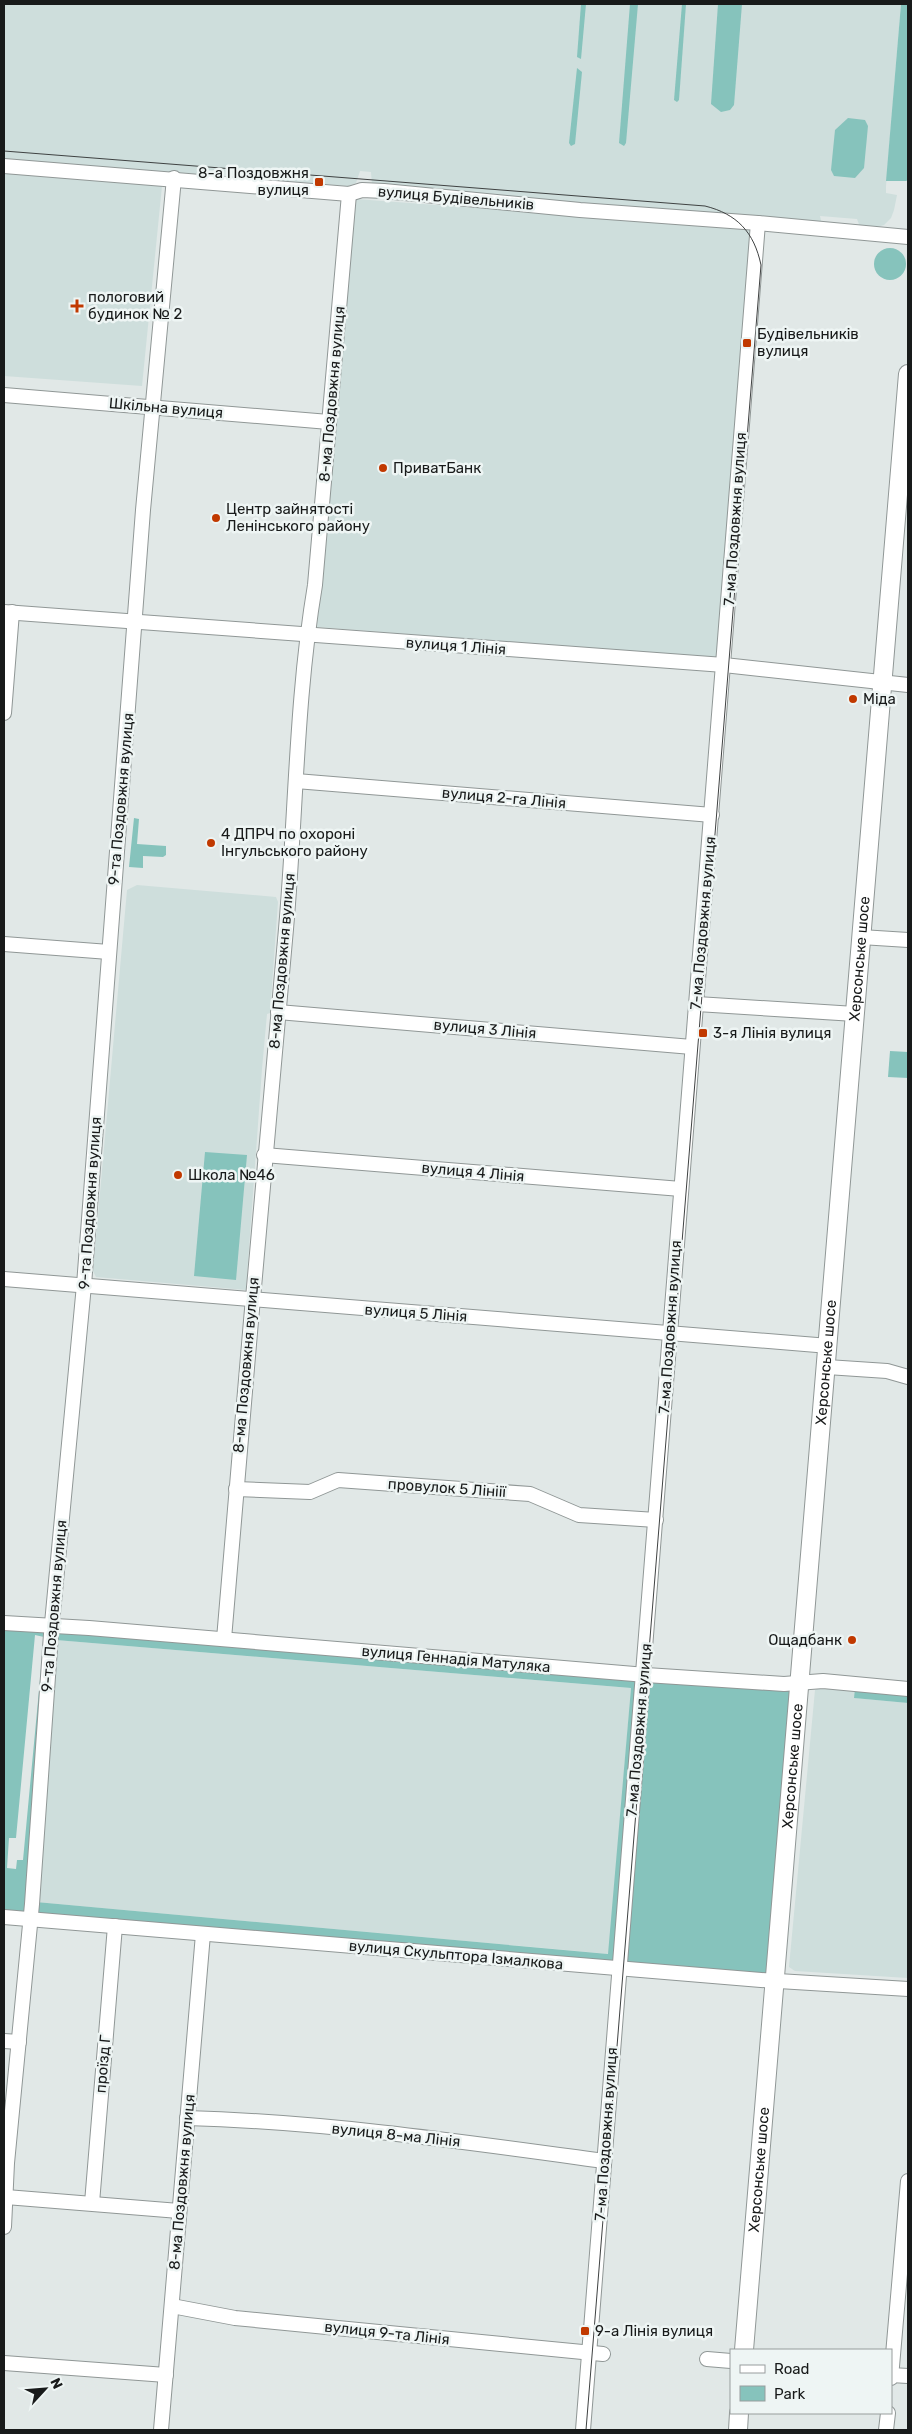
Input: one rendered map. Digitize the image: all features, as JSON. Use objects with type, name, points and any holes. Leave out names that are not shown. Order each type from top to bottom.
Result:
[{"type":"main road","name":"Херсонське шосе","points":[[744,2349],[829,1346],[882,684],[906,443],[908,374]]},
{"type":"main road","points":[[738,2430],[739,2414]]},
{"type":"street","name":"вулиця Будівельників","points":[[4,166],[174,178],[350,194],[362,190],[384,191],[580,210],[758,223],[908,237]]},
{"type":"street","name":"9-та Поздовжня вулиця","points":[[4,2227],[6,2163],[32,1904],[52,1626],[84,1285],[136,622],[143,510],[174,178]]},
{"type":"street","name":"8-ма Поздовжня вулиця","points":[[224,1639],[264,1155],[286,926],[307,635],[315,585],[328,422],[350,194]]},
{"type":"street","name":"7-ма Поздовжня вулиця","points":[[583,2430],[597,2354],[604,2161],[618,1968],[645,1675],[692,1047],[697,1004],[758,223]]},
{"type":"street","name":"Шкільна вулиця","points":[[4,395],[328,422]]},
{"type":"street","name":"вулиця 1 Лінія","points":[[8,612],[724,665],[882,684],[908,685]]},
{"type":"street","points":[[4,714],[8,612]]},
{"type":"street","name":"вулиця 2-га Лінія","points":[[296,781],[712,815]]},
{"type":"street","points":[[861,937],[908,940]]},
{"type":"street","points":[[4,944],[109,952]]},
{"type":"street","points":[[697,1004],[855,1014]]},
{"type":"street","name":"вулиця 3 Лінія","points":[[278,1012],[692,1047]]},
{"type":"street","name":"вулиця 4 Лінія","points":[[264,1155],[681,1189]]},
{"type":"street","name":"вулиця 5 Лінія","points":[[4,1280],[829,1346]]},
{"type":"street","points":[[827,1367],[887,1371],[908,1377]]},
{"type":"street","name":"провулок 5 Лініії","points":[[236,1489],[310,1492],[338,1480],[530,1494],[580,1515],[656,1520]]},
{"type":"street","name":"вулиця Геннадія Матуляка","points":[[4,1623],[224,1639],[645,1675],[784,1684],[823,1681],[908,1689]]},
{"type":"street","name":"вулиця Скульптора Ізмалкова","points":[[4,1917],[774,1981],[908,1989]]},
{"type":"street","name":"проїзд Г","points":[[92,2202],[114,1926]]},
{"type":"street","name":"8-ма Поздовжня вулиця","points":[[161,2430],[203,1934]]},
{"type":"street","points":[[4,2041],[19,2042]]},
{"type":"street","name":"вулиця 8-ма Лінія","points":[[187,2118],[254,2120],[428,2137],[604,2161]]},
{"type":"street","points":[[892,2365],[908,2181]]},
{"type":"street","points":[[6,2197],[92,2202],[179,2211]]},
{"type":"street","name":"вулиця 9-та Лінія","points":[[172,2306],[235,2318],[597,2354]]},
{"type":"street","points":[[707,2359],[730,2361]]},
{"type":"street","points":[[4,2363],[166,2375]]},
{"type":"street","points":[[892,2376],[908,2376]]},
{"type":"street","points":[[886,2430],[888,2414]]},
{"type":"shaded area","points":[[4,4],[901,4],[886,186],[886,193],[897,195],[894,210],[891,218],[884,225],[873,228],[860,227],[857,219],[820,216],[822,224],[372,185],[371,172],[360,171],[356,183],[348,186],[4,159]]},
{"type":"shaded area","name":"пологовий будинок № 2","points":[[4,173],[162,186],[142,386],[4,376]]},
{"type":"shaded area","points":[[356,199],[755,229],[716,658],[317,627]]},
{"type":"shaded area","name":"Школа №46","points":[[137,885],[276,897],[278,902],[270,1013],[267,1014],[262,1069],[246,1290],[96,1277],[93,1271],[127,890]]},
{"type":"shaded area","points":[[56,1640],[631,1688],[609,1954],[36,1902]]},
{"type":"shaded area","points":[[824,1685],[855,1689],[855,1698],[908,1703],[908,1978],[795,1971],[789,1967],[815,1690]]},
{"type":"green space","points":[[581,4],[586,4],[581,59],[577,57]]},
{"type":"green space","points":[[630,4],[638,4],[626,143],[624,146],[619,143]]},
{"type":"green space","points":[[682,4],[686,4],[679,100],[677,102],[674,100]]},
{"type":"green space","points":[[718,4],[742,4],[734,105],[730,110],[721,112],[711,104]]},
{"type":"green space","points":[[901,4],[908,4],[908,180],[886,181]]},
{"type":"green space","points":[[577,68],[582,72],[575,144],[571,146],[569,143]]},
{"type":"green space","points":[[848,118],[865,120],[868,126],[864,168],[855,178],[834,176],[831,170],[835,130]]},
{"type":"green space","points":[[890,248],[896,249],[901,253],[905,258],[905,270],[901,275],[896,279],[890,280],[884,279],[879,275],[875,270],[874,264],[875,258],[879,253],[884,249]]},
{"type":"green space","points":[[134,818],[139,819],[137,844],[166,846],[166,855],[163,857],[143,856],[143,868],[129,867]]},
{"type":"green space","points":[[890,1051],[908,1052],[908,1078],[888,1077]]},
{"type":"green space","points":[[205,1152],[247,1155],[236,1280],[194,1276]]},
{"type":"green space","points":[[4,1628],[46,1632],[27,1909],[23,1912],[4,1910]],"holes":[[[35,1635],[44,1637],[23,1860],[17,1860],[16,1869],[7,1868],[9,1838],[16,1838]]]},
{"type":"green space","points":[[58,1631],[789,1690],[791,1693],[767,1972],[766,1974],[40,1915],[37,1913],[36,1902],[608,1954],[631,1688],[56,1640]]},
{"type":"green space","points":[[855,1689],[908,1693],[908,1703],[854,1698]]},
{"type":"tram line","points":[[4,151],[705,206],[716,209],[735,219],[749,234],[758,253],[761,265],[586,2430]]},
{"type":"place","name":"8-а Поздовжня вулиця","points":[[319,182]]},
{"type":"place","name":"пологовий будинок № 2","points":[[77,306]]},
{"type":"place","name":"Будівельників вулиця","points":[[747,343]]},
{"type":"place","name":"ПриватБанк","points":[[383,468]]},
{"type":"place","name":"Центр зайнятості Ленінського району","points":[[216,518]]},
{"type":"place","name":"Міда","points":[[853,699]]},
{"type":"place","name":"4 ДПРЧ по охороні Інгульського району","points":[[211,843]]},
{"type":"place","name":"3-я Лінія вулиця","points":[[703,1033]]},
{"type":"place","name":"Школа №46","points":[[178,1175]]},
{"type":"place","name":"Ощадбанк","points":[[852,1640]]},
{"type":"place","name":"9-а Лінія вулиця","points":[[585,2331]]}]
